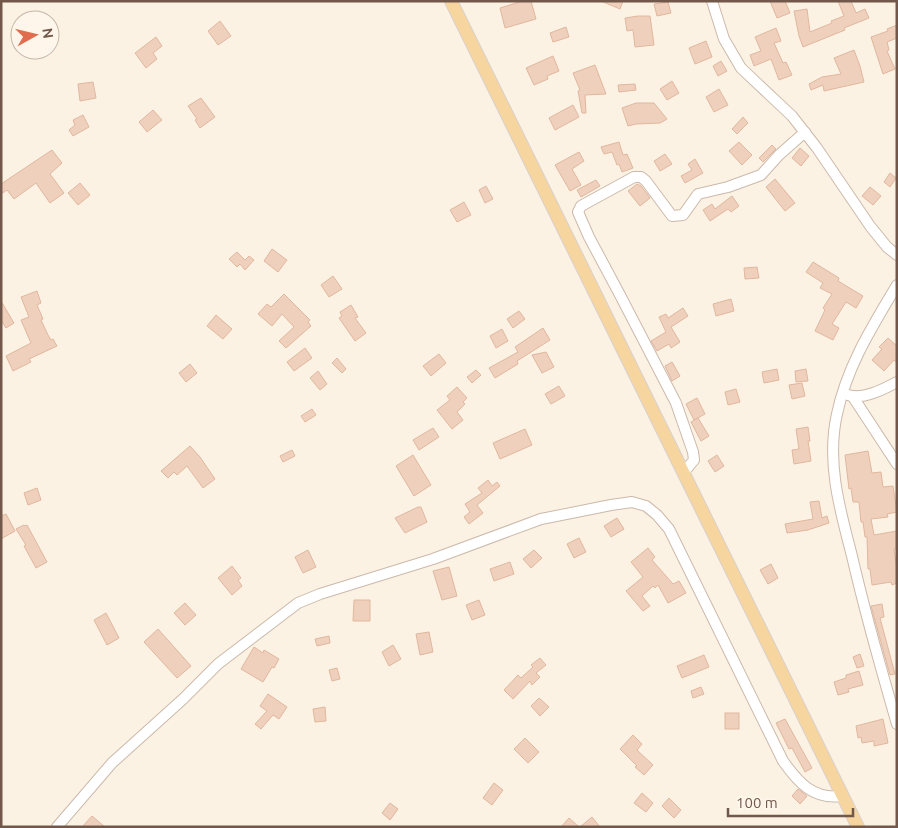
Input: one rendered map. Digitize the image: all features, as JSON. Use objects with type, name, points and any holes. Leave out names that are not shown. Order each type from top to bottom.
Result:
[{"type":"main road","points":[[451,1],[858,827]]},
{"type":"street","points":[[712,1],[724,39],[741,68],[754,82],[785,108],[805,132],[870,226],[887,247],[897,255]]},
{"type":"street","points":[[684,472],[694,460],[676,403],[588,237],[578,212],[581,206],[634,177],[641,177],[672,216],[683,216],[698,194],[728,187],[761,175],[805,132]]},
{"type":"street","points":[[897,284],[857,353],[836,415],[833,448],[837,496],[864,609],[897,724]]},
{"type":"street","points":[[842,393],[853,396],[880,390],[897,382]]},
{"type":"street","points":[[853,396],[897,464]]},
{"type":"street","points":[[57,827],[112,763],[183,699],[213,669],[250,638],[298,603],[320,594],[433,559],[541,519],[632,502],[646,506],[657,515],[669,530],[783,761],[794,776],[810,791],[823,795],[842,796]]},
{"type":"building","points":[[523,1],[531,1],[536,19],[505,28],[500,8]]},
{"type":"building","points":[[601,1],[623,1],[620,9]]},
{"type":"building","points":[[770,1],[785,1],[790,13],[777,18]]},
{"type":"building","points":[[838,1],[851,1],[856,13],[865,9],[869,18],[803,47],[794,11],[807,9],[810,32],[844,16]]},
{"type":"building","points":[[668,2],[671,13],[657,16],[654,4]]},
{"type":"building","points":[[650,16],[654,45],[635,47],[633,30],[627,31],[625,18]]},
{"type":"building","points":[[220,21],[231,36],[218,45],[208,31]]},
{"type":"building","points":[[897,25],[897,38],[887,42],[889,50],[887,51],[895,69],[883,74],[871,37],[888,31],[887,29]]},
{"type":"building","points":[[566,27],[569,37],[553,42],[550,33]]},
{"type":"building","points":[[776,28],[781,41],[774,43],[783,63],[786,62],[792,75],[779,80],[771,59],[754,66],[750,55],[761,51],[755,37]]},
{"type":"building","points":[[156,37],[162,46],[153,53],[157,59],[146,68],[135,53]]},
{"type":"building","points":[[706,41],[712,57],[695,64],[689,48]]},
{"type":"building","points":[[854,50],[864,82],[824,91],[823,85],[811,90],[809,84],[822,77],[841,74],[834,58]]},
{"type":"building","points":[[553,56],[559,71],[547,76],[548,79],[534,85],[526,68]]},
{"type":"building","points":[[721,61],[727,71],[718,76],[713,66]]},
{"type":"building","points":[[595,65],[606,94],[585,95],[586,113],[582,113],[578,91],[580,90],[573,73]]},
{"type":"building","points":[[672,81],[679,93],[667,100],[660,89]]},
{"type":"building","points":[[93,82],[96,98],[80,101],[78,84]]},
{"type":"building","points":[[635,84],[636,90],[619,92],[618,85]]},
{"type":"building","points":[[719,89],[728,105],[714,112],[706,97]]},
{"type":"building","points":[[201,98],[215,117],[200,128],[195,120],[197,119],[188,106]]},
{"type":"building","points":[[636,103],[654,103],[667,119],[660,123],[628,126],[622,108]]},
{"type":"building","points":[[573,105],[579,117],[555,130],[549,118]]},
{"type":"building","points":[[153,110],[162,120],[147,132],[139,122]]},
{"type":"building","points":[[83,115],[89,127],[73,136],[69,130],[75,125],[73,120]]},
{"type":"building","points":[[743,117],[748,123],[737,134],[732,129]]},
{"type":"building","points":[[619,142],[623,155],[627,154],[633,168],[622,172],[612,152],[604,154],[601,147]]},
{"type":"building","points":[[739,142],[752,155],[742,165],[729,151]]},
{"type":"building","points":[[772,145],[776,149],[763,162],[759,158]]},
{"type":"building","points":[[800,148],[809,156],[801,166],[792,158]]},
{"type":"building","points":[[52,150],[62,163],[50,174],[64,193],[50,203],[36,183],[14,199],[7,190],[1,194],[1,184]]},
{"type":"building","points":[[579,152],[584,161],[572,169],[581,185],[570,191],[555,165]]},
{"type":"building","points":[[665,154],[672,164],[660,171],[654,161]]},
{"type":"building","points":[[695,159],[703,173],[685,183],[681,176],[692,170],[688,164]]},
{"type":"building","points":[[890,173],[896,178],[890,187],[884,182]]},
{"type":"building","points":[[775,179],[795,203],[785,211],[766,187]]},
{"type":"building","points":[[596,180],[600,186],[581,197],[577,190]]},
{"type":"building","points":[[80,183],[90,195],[78,205],[68,193]]},
{"type":"building","points":[[637,184],[641,186],[650,198],[640,206],[628,191]]},
{"type":"building","points":[[486,186],[493,199],[485,203],[479,190]]},
{"type":"building","points":[[870,187],[881,196],[873,205],[862,196]]},
{"type":"building","points":[[732,196],[739,206],[731,212],[728,209],[710,221],[703,210],[712,204],[715,209]]},
{"type":"building","points":[[464,202],[471,215],[457,222],[450,210]]},
{"type":"building","points":[[272,249],[287,260],[278,272],[264,261]]},
{"type":"building","points":[[237,252],[245,260],[249,256],[254,260],[245,270],[240,264],[237,267],[229,259]]},
{"type":"building","points":[[813,262],[839,278],[838,281],[863,296],[856,308],[846,302],[832,324],[839,328],[833,340],[815,331],[825,310],[823,308],[832,294],[820,288],[823,283],[806,272]]},
{"type":"building","points":[[757,267],[759,278],[745,279],[744,268]]},
{"type":"building","points":[[333,276],[342,289],[329,297],[321,285]]},
{"type":"building","points":[[37,291],[41,303],[37,305],[43,319],[41,320],[51,340],[53,339],[57,346],[29,359],[31,362],[13,371],[6,356],[31,343],[21,320],[29,317],[21,297]]},
{"type":"building","points":[[284,294],[310,320],[308,322],[311,326],[286,348],[279,341],[294,327],[282,314],[272,326],[258,314],[267,304],[271,307]]},
{"type":"building","points":[[731,299],[734,311],[716,316],[713,304]]},
{"type":"building","points":[[1,301],[14,323],[6,328],[1,320]]},
{"type":"building","points":[[351,305],[358,317],[355,318],[366,333],[355,341],[339,318],[342,316],[340,312]]},
{"type":"building","points":[[683,308],[688,316],[671,327],[680,342],[671,348],[669,344],[657,351],[651,341],[666,332],[659,317],[666,314],[668,318]]},
{"type":"building","points":[[519,311],[525,319],[513,328],[507,319]]},
{"type":"building","points":[[216,315],[232,329],[223,339],[207,326]]},
{"type":"building","points":[[543,328],[550,340],[517,361],[518,364],[495,378],[489,368],[518,352],[515,347]]},
{"type":"building","points":[[502,329],[508,341],[496,348],[490,336]]},
{"type":"building","points":[[888,338],[897,346],[897,363],[894,360],[884,371],[872,360],[882,349],[879,347]]},
{"type":"building","points":[[305,348],[312,358],[294,371],[287,362]]},
{"type":"building","points":[[546,352],[554,367],[542,373],[532,355]]},
{"type":"building","points":[[439,354],[446,363],[431,376],[423,366]]},
{"type":"building","points":[[337,358],[346,369],[342,373],[332,363]]},
{"type":"building","points":[[672,362],[680,376],[672,381],[665,366]]},
{"type":"building","points":[[190,364],[197,373],[186,382],[179,373]]},
{"type":"building","points":[[777,369],[779,380],[764,383],[762,372]]},
{"type":"building","points":[[806,369],[808,381],[796,382],[795,371]]},
{"type":"building","points":[[476,370],[481,375],[472,383],[467,377]]},
{"type":"building","points":[[318,371],[327,384],[320,390],[310,378]]},
{"type":"building","points":[[802,383],[805,396],[792,399],[789,385]]},
{"type":"building","points":[[559,386],[565,396],[551,404],[545,394]]},
{"type":"building","points":[[457,387],[467,398],[463,402],[465,404],[457,412],[463,420],[452,429],[437,410],[450,400],[447,396]]},
{"type":"building","points":[[736,389],[740,402],[728,405],[725,392]]},
{"type":"building","points":[[697,398],[705,414],[694,420],[686,404]]},
{"type":"building","points":[[312,409],[316,415],[305,422],[301,416]]},
{"type":"building","points":[[698,418],[709,436],[701,441],[691,422]]},
{"type":"building","points":[[808,427],[811,461],[794,464],[792,450],[799,449],[796,429]]},
{"type":"building","points":[[433,428],[439,437],[419,450],[413,440]]},
{"type":"building","points":[[525,429],[532,445],[500,459],[493,443]]},
{"type":"building","points":[[190,446],[215,479],[203,488],[187,466],[177,475],[174,472],[168,478],[161,471]]},
{"type":"building","points":[[292,450],[295,456],[283,462],[280,456]]},
{"type":"building","points":[[868,451],[872,473],[881,472],[883,487],[893,486],[897,512],[887,514],[888,517],[871,519],[874,535],[897,531],[897,549],[894,549],[897,583],[892,585],[891,582],[872,585],[870,569],[868,569],[867,537],[865,537],[863,522],[861,522],[859,502],[853,502],[851,488],[849,489],[845,455]]},
{"type":"building","points":[[413,455],[431,485],[414,496],[396,466]]},
{"type":"building","points":[[717,455],[724,466],[715,472],[708,461]]},
{"type":"building","points":[[488,480],[492,486],[497,482],[500,486],[477,505],[483,513],[469,524],[464,517],[470,512],[465,504],[482,493],[478,488]]},
{"type":"building","points":[[37,488],[41,500],[28,505],[24,493]]},
{"type":"building","points":[[819,501],[822,518],[827,516],[829,523],[808,530],[787,533],[785,524],[813,519],[810,502]]},
{"type":"building","points":[[421,507],[427,522],[405,533],[395,518]]},
{"type":"building","points":[[6,514],[15,531],[1,539],[1,516]]},
{"type":"building","points":[[617,518],[624,529],[611,537],[604,526]]},
{"type":"building","points":[[27,525],[47,562],[36,568],[24,546],[26,545],[16,529]]},
{"type":"building","points":[[579,538],[586,552],[574,558],[567,544]]},
{"type":"building","points":[[648,548],[655,557],[652,560],[673,584],[679,581],[686,593],[668,603],[658,585],[655,588],[653,586],[642,596],[650,606],[643,611],[626,591],[643,577],[631,562]]},
{"type":"building","points":[[308,550],[316,567],[303,573],[295,557]]},
{"type":"building","points":[[534,550],[542,558],[531,568],[523,559]]},
{"type":"building","points":[[510,562],[514,574],[494,581],[490,569]]},
{"type":"building","points":[[771,564],[778,578],[768,584],[760,570]]},
{"type":"building","points":[[232,566],[241,578],[238,580],[242,586],[232,595],[218,578]]},
{"type":"building","points":[[449,567],[457,596],[442,600],[433,571]]},
{"type":"building","points":[[354,600],[370,600],[370,621],[353,621]]},
{"type":"building","points":[[479,600],[485,615],[472,620],[466,605]]},
{"type":"building","points":[[185,603],[196,615],[185,625],[174,613]]},
{"type":"building","points":[[882,604],[884,617],[880,618],[895,674],[890,675],[871,606]]},
{"type":"building","points":[[106,613],[119,638],[107,645],[94,620]]},
{"type":"building","points":[[158,629],[191,666],[177,678],[144,642]]},
{"type":"building","points":[[429,632],[433,652],[420,655],[416,634]]},
{"type":"building","points":[[329,636],[330,643],[317,646],[315,639]]},
{"type":"building","points":[[393,645],[401,659],[389,666],[382,652]]},
{"type":"building","points":[[254,647],[263,653],[264,650],[279,659],[263,682],[241,669]]},
{"type":"building","points":[[860,654],[864,666],[857,668],[853,657]]},
{"type":"building","points":[[704,655],[709,667],[682,678],[677,666]]},
{"type":"building","points":[[540,658],[546,665],[536,673],[540,677],[532,685],[530,681],[513,699],[504,690],[518,675],[521,678],[533,667],[531,665]]},
{"type":"building","points":[[337,668],[340,679],[332,681],[329,670]]},
{"type":"building","points":[[859,671],[863,685],[848,689],[849,692],[838,695],[834,682],[846,678],[846,675]]},
{"type":"building","points":[[701,687],[704,694],[693,698],[691,691]]},
{"type":"building","points":[[268,694],[287,707],[279,719],[273,715],[261,729],[255,724],[267,711],[260,706]]},
{"type":"building","points":[[539,698],[549,707],[540,716],[531,706]]},
{"type":"building","points":[[325,707],[326,721],[315,722],[313,709]]},
{"type":"building","points":[[725,713],[739,713],[739,729],[725,729]]},
{"type":"building","points":[[785,719],[812,768],[805,772],[792,748],[789,749],[776,723]]},
{"type":"building","points":[[883,719],[888,743],[874,746],[874,741],[862,743],[861,737],[858,738],[856,726]]},
{"type":"building","points":[[633,735],[642,744],[637,750],[653,765],[644,775],[620,749]]},
{"type":"building","points":[[525,738],[539,752],[528,763],[514,749]]},
{"type":"building","points":[[494,783],[503,790],[492,805],[483,798]]},
{"type":"building","points":[[798,789],[807,796],[800,804],[792,796]]},
{"type":"building","points":[[642,793],[653,803],[646,812],[634,803]]},
{"type":"building","points":[[669,798],[681,810],[674,818],[662,806]]},
{"type":"building","points":[[390,803],[398,809],[390,820],[382,813]]},
{"type":"building","points":[[92,816],[105,827],[82,827]]},
{"type":"building","points":[[592,817],[600,827],[580,827]]},
{"type":"building","points":[[569,818],[579,827],[561,827]]}]
